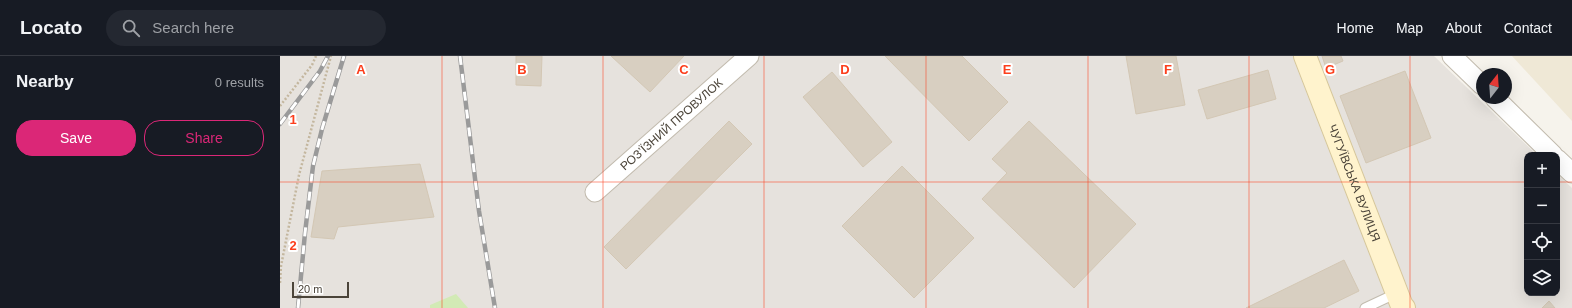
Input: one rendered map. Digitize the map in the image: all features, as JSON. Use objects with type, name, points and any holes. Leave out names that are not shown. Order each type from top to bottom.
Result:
[{"type":"street","name":"РОЗ’ЇЗНИЙ ПРОВУЛОК","points":[[595,192],[749,56]]},
{"type":"street","name":"ЧУГУЇВСЬКА ВУЛИЦЯ","points":[[1305,56],[1401,300]]},
{"type":"street","points":[[1452,56],[1476,80]]},
{"type":"street","points":[[1501,104],[1550,152]]},
{"type":"street","points":[[1560,161],[1572,173]]},
{"type":"lane","points":[[1365,308],[1401,300]]},
{"type":"path","points":[[280,106],[312,65],[316,56]]},
{"type":"path","points":[[280,283],[299,175],[331,56]]},
{"type":"shaded area","points":[[280,56],[1434,56],[1476,96],[1476,104],[1484,104],[1534,152],[1524,152],[1524,296],[1560,296],[1560,177],[1572,188],[1572,308],[280,308]]},
{"type":"shaded area","points":[[1512,56],[1572,56],[1572,121]]},
{"type":"green space","points":[[456,294],[468,308],[430,308],[430,305]]},
{"type":"building","points":[[516,56],[542,56],[541,86],[516,85]]},
{"type":"building","points":[[611,56],[684,56],[650,92]]},
{"type":"building","points":[[885,56],[962,56],[1008,102],[969,141]]},
{"type":"building","points":[[1126,56],[1176,56],[1185,105],[1136,114]]},
{"type":"building","points":[[1322,56],[1341,56],[1343,61],[1326,68]]},
{"type":"building","points":[[1268,70],[1276,99],[1207,119],[1198,90]]},
{"type":"building","points":[[1405,71],[1431,138],[1366,163],[1340,96]]},
{"type":"building","points":[[832,72],[892,142],[863,167],[803,97]]},
{"type":"building","points":[[729,121],[752,144],[626,269],[604,247]]},
{"type":"building","points":[[1029,121],[1136,224],[1074,288],[982,199],[1007,173],[992,159]]},
{"type":"building","points":[[420,164],[434,217],[338,227],[334,239],[311,237],[322,171]]},
{"type":"building","points":[[902,166],[974,238],[914,298],[842,226]]},
{"type":"building","points":[[1344,260],[1359,291],[1324,308],[1246,308]]},
{"type":"building","points":[[1549,301],[1555,308],[1542,308]]},
{"type":"railway","points":[[280,124],[320,71],[328,56]]},
{"type":"railway","points":[[298,308],[313,166],[322,129],[344,56]]},
{"type":"railway","points":[[460,56],[479,211],[495,308]]}]
